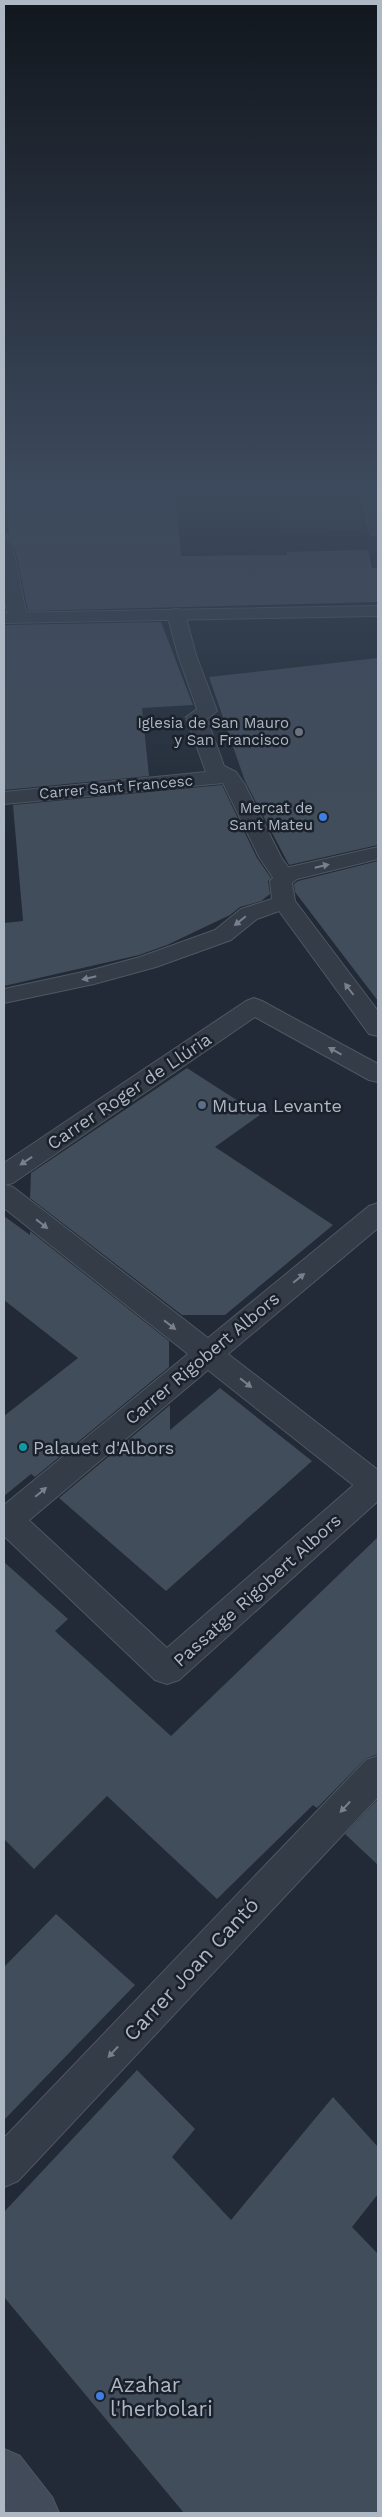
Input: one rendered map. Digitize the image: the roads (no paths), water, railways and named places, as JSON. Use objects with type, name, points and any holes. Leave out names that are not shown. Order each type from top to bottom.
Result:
[{"type":"main road","points":[[4,2472],[36,2513]]},
{"type":"street","points":[[11,618],[378,611]]},
{"type":"street","points":[[176,614],[187,655],[207,711],[196,717],[215,770],[229,776],[270,858],[284,877]]},
{"type":"street","name":"Carrer Sant Francesc","points":[[4,798],[229,776]]},
{"type":"street","points":[[378,853],[295,872],[284,877],[281,881],[284,902],[378,1028]]},
{"type":"street","points":[[4,996],[94,977],[148,962],[224,935],[249,914],[284,902]]},
{"type":"street","name":"Carrer Roger de Llúria","points":[[4,1176],[254,1006],[378,1074]]},
{"type":"street","points":[[4,1194],[377,1486]]},
{"type":"street","name":"Carrer Rigobert Albors","points":[[6,1521],[378,1213]]},
{"type":"street","name":"Passatge Rigobert Albors","points":[[6,1521],[167,1669],[377,1486]]},
{"type":"street","name":"Carrer Joan Cantó","points":[[4,2167],[378,1772]]},
{"type":"place","name":"Iglesia de San Mauro y San Francisco","points":[[299,732]]},
{"type":"place","name":"Mercat de Sant Mateu","points":[[323,817]]},
{"type":"place","name":"Mutua Levante","points":[[202,1105]]},
{"type":"place","name":"Palauet d'Albors","points":[[23,1447]]},
{"type":"place","name":"Azahar l'herbolari","points":[[100,2396]]}]
